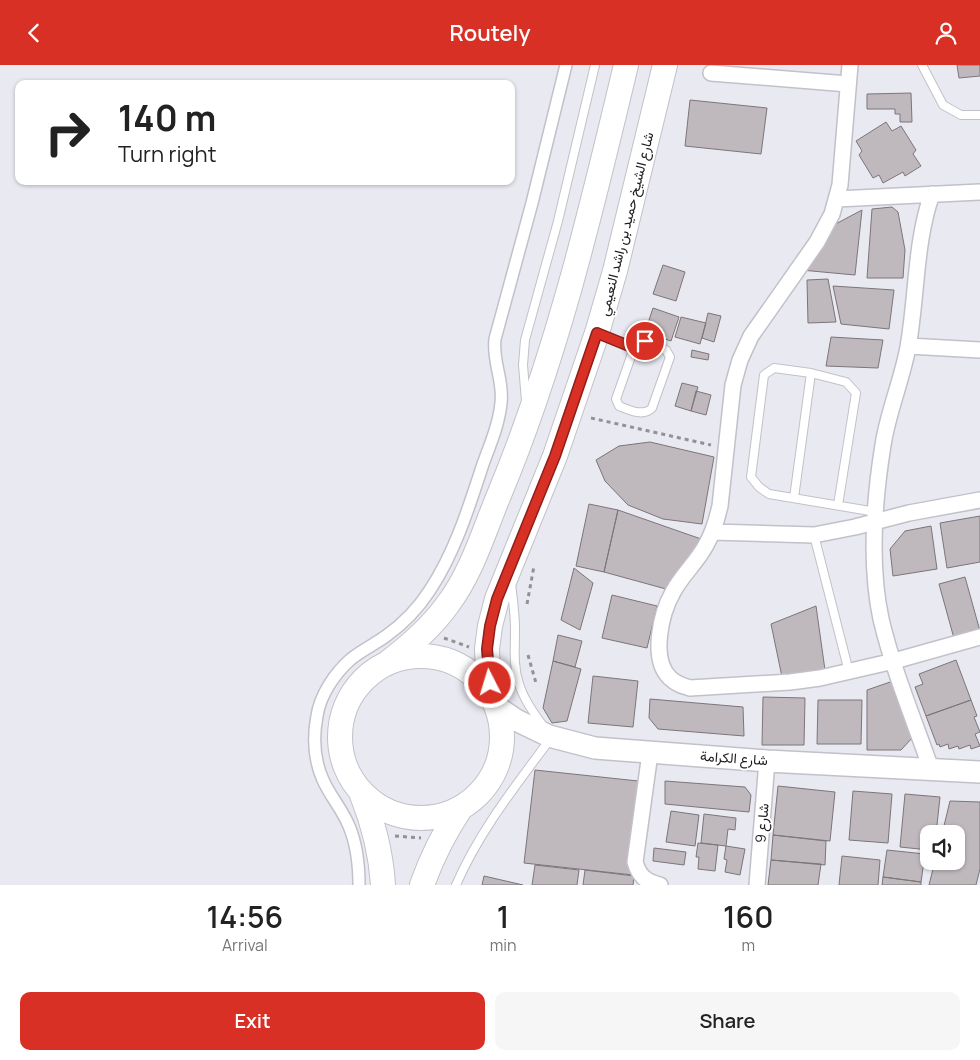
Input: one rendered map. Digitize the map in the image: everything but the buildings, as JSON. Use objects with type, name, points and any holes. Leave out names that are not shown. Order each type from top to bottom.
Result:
[{"type":"main road","points":[[382,885],[382,865],[376,835],[362,795],[349,777],[341,757],[339,735],[343,713],[352,693],[367,676],[404,651],[450,603],[471,564],[518,448],[557,333],[578,262],[626,65]]},
{"type":"main road","name":"شارع الشيخ حميد بن راشد النعيمي","points":[[494,701],[488,672],[487,654],[492,617],[497,599],[555,456],[597,333],[620,253],[665,65]]},
{"type":"main road","points":[[362,795],[379,808],[399,816],[420,819],[440,817],[460,809],[479,795],[493,776],[501,754],[503,730],[494,701],[479,679],[463,667],[444,659],[425,656],[405,657],[386,664]]},
{"type":"main road","name":"شارع الكرامة","points":[[494,701],[516,719],[549,736],[595,749],[767,761],[980,772]]},
{"type":"main road","points":[[422,885],[441,839],[460,809]]},
{"type":"street","points":[[359,885],[358,857],[350,826],[323,780],[316,759],[314,737],[317,715],[324,694],[336,675],[352,659],[403,622],[429,591],[443,568],[463,521],[499,416],[502,388],[494,354],[495,339],[530,212],[566,65]]},
{"type":"street","points":[[850,65],[842,171],[837,199],[832,214],[817,242],[751,336],[742,354],[733,385],[720,506],[713,532],[698,558],[674,591],[664,614],[659,648],[660,659],[663,669],[670,679],[679,685],[690,688],[790,682],[849,672],[980,637]]},
{"type":"street","points":[[711,73],[848,84]]},
{"type":"street","points":[[837,199],[980,192]]},
{"type":"street","points":[[931,769],[881,619],[875,572],[876,517],[883,443],[908,346],[924,226],[932,194]]},
{"type":"street","points":[[908,346],[980,350]]},
{"type":"street","points":[[713,532],[814,535],[855,527],[876,517],[980,499]]},
{"type":"street","points":[[650,753],[635,862],[637,870],[642,877],[650,883],[660,885]]},
{"type":"street","name":"شارع 9","points":[[757,885],[767,761]]},
{"type":"lane","points":[[528,420],[523,365],[525,340],[558,221],[595,65]]},
{"type":"lane","points":[[922,65],[943,105],[961,115],[980,115]]},
{"type":"lane","points":[[597,333],[634,348]]},
{"type":"lane","points":[[645,341],[666,349],[669,354],[653,405],[650,411],[643,413],[619,406],[616,399],[634,348],[638,343],[645,341]]},
{"type":"lane","points":[[838,505],[856,393],[846,382],[811,373],[774,368],[764,375],[752,477],[759,487],[769,495],[838,505],[876,517]]},
{"type":"lane","points":[[794,498],[811,373]]},
{"type":"lane","points":[[814,535],[849,672]]},
{"type":"lane","points":[[456,885],[468,858],[483,833],[548,742],[548,733],[522,692],[516,671],[514,618],[509,569]]},
{"type":"path","points":[[588,426],[594,409]]},
{"type":"path","points":[[591,418],[726,449]]},
{"type":"path","points":[[526,611],[528,592],[535,563]]},
{"type":"path","points":[[425,631],[487,654]]},
{"type":"path","points":[[514,656],[528,653],[536,683]]},
{"type":"path","points":[[376,835],[441,839]]},
{"type":"route","points":[[490,683],[487,649],[490,626],[497,599],[555,456],[597,333],[634,348],[638,343],[645,341]]}]
